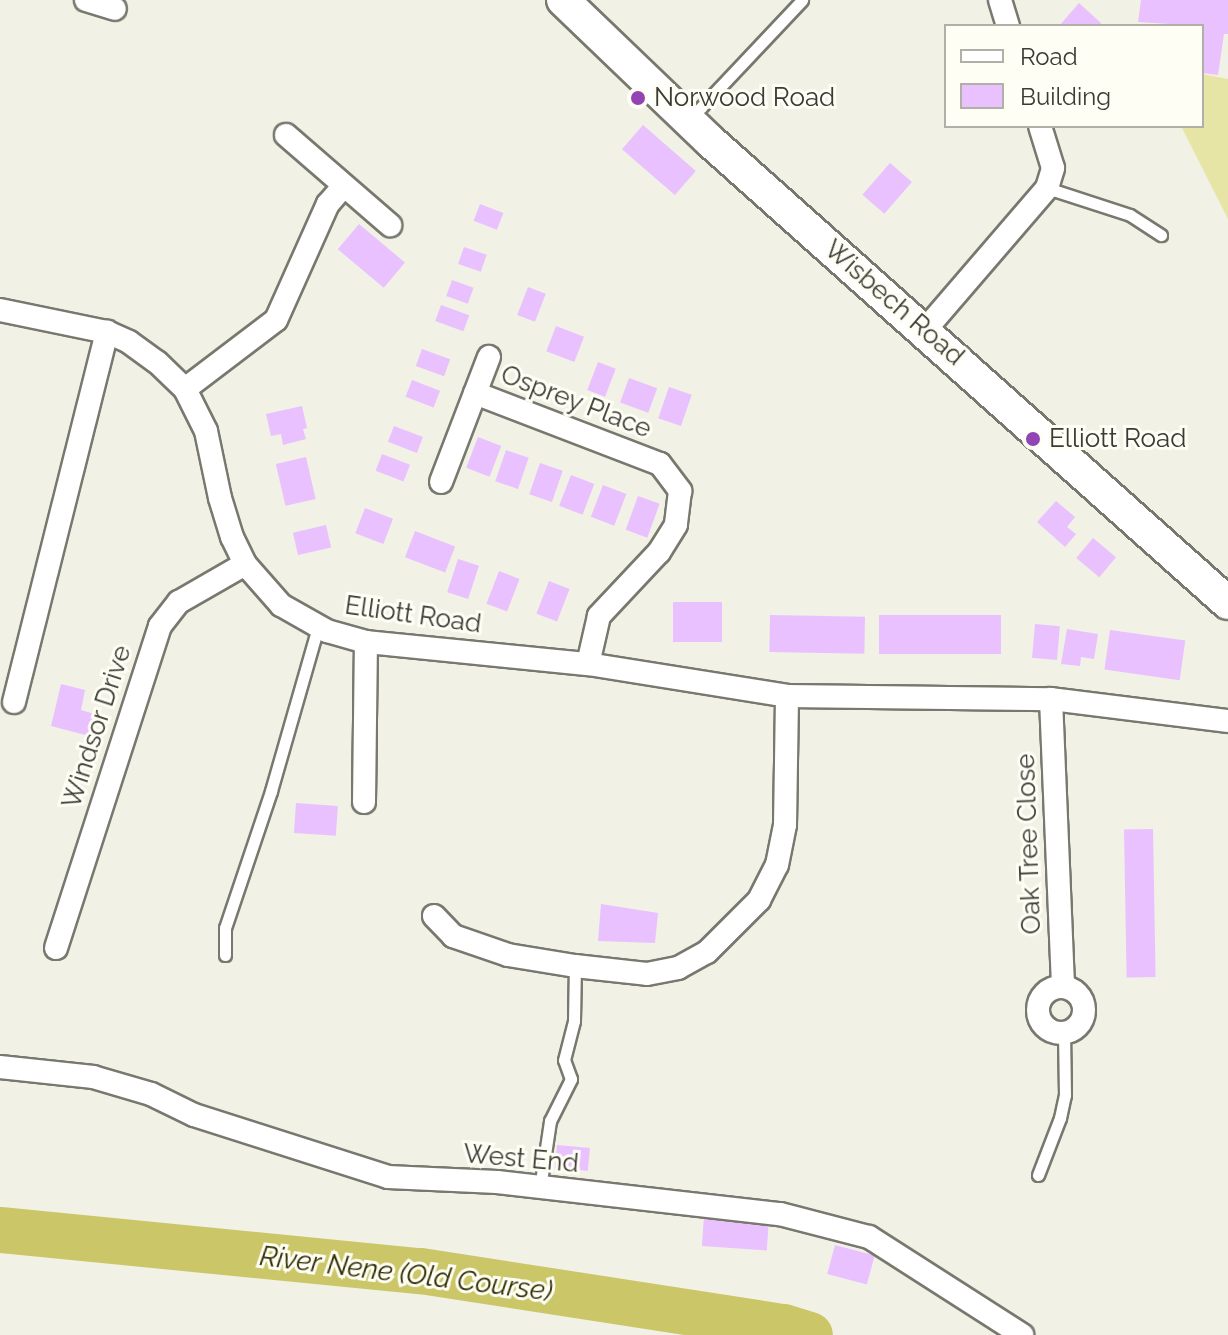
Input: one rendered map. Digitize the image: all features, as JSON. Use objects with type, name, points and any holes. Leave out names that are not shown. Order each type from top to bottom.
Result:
[{"type":"main road","name":"Wisbech Road","points":[[563,0],[689,121],[1228,603]]},
{"type":"street","points":[[86,0],[115,9]]},
{"type":"street","points":[[1000,0],[1007,24]]},
{"type":"street","points":[[925,330],[1047,188],[1053,168],[1041,128]]},
{"type":"street","points":[[286,135],[390,225]]},
{"type":"street","points":[[185,389],[276,320],[328,204],[343,187]]},
{"type":"street","name":"Elliott Road","points":[[0,310],[107,332],[129,342],[157,362],[185,389],[206,431],[220,498],[232,537],[245,564],[281,605],[318,627],[366,642],[588,664],[787,696],[1051,699],[1228,721]]},
{"type":"street","points":[[14,702],[107,332]]},
{"type":"street","name":"Osprey Place","points":[[441,482],[489,357]]},
{"type":"street","name":"Osprey Place","points":[[475,393],[660,464],[680,491],[676,525],[659,552],[599,616],[588,664]]},
{"type":"street","name":"Windsor Drive","points":[[56,948],[160,626],[179,602],[245,564]]},
{"type":"street","points":[[364,802],[366,642]]},
{"type":"street","points":[[434,916],[453,936],[508,955],[575,966],[647,974],[678,968],[707,952],[759,900],[777,865],[785,825],[787,696]]},
{"type":"street","name":"Oak Tree Close","points":[[1051,699],[1063,986]]},
{"type":"street","points":[[1063,986],[1075,990],[1083,1000],[1085,1012],[1080,1024],[1064,1033],[1047,1029],[1039,1020],[1037,1008],[1041,996],[1051,988],[1063,986]]},
{"type":"street","name":"West End","points":[[0,1067],[93,1077],[151,1094],[194,1115],[388,1177],[540,1188],[780,1214],[869,1237],[1022,1335]]},
{"type":"lane","points":[[689,121],[802,0]]},
{"type":"lane","points":[[1047,188],[1130,215],[1161,235]]},
{"type":"lane","points":[[225,955],[225,928],[271,791],[318,627]]},
{"type":"lane","points":[[540,1188],[550,1121],[571,1079],[564,1060],[576,1002],[575,966]]},
{"type":"lane","points":[[1038,1175],[1060,1118],[1065,1095],[1064,1033]]},
{"type":"shaded area","points":[[1204,74],[1228,79],[1228,219],[1182,128],[1204,128]]},
{"type":"building","points":[[1141,0],[1228,0],[1228,34],[1224,34],[1218,75],[1204,73],[1204,24],[1138,22]]},
{"type":"building","points":[[1079,3],[1101,23],[1100,24],[1061,24]]},
{"type":"building","points":[[643,125],[696,171],[675,195],[622,149]]},
{"type":"building","points":[[890,163],[912,182],[884,214],[862,195]]},
{"type":"building","points":[[480,204],[503,213],[497,230],[474,221]]},
{"type":"building","points":[[359,224],[405,263],[384,288],[338,249]]},
{"type":"building","points":[[464,247],[487,255],[481,272],[458,264]]},
{"type":"building","points":[[452,280],[474,288],[468,304],[446,296]]},
{"type":"building","points":[[528,287],[546,294],[535,322],[517,315]]},
{"type":"building","points":[[441,305],[469,315],[463,331],[435,321]]},
{"type":"building","points":[[556,326],[584,337],[574,362],[546,351]]},
{"type":"building","points":[[422,349],[450,359],[444,376],[416,366]]},
{"type":"building","points":[[598,362],[616,369],[605,397],[587,390]]},
{"type":"building","points":[[629,378],[657,388],[648,413],[620,402]]},
{"type":"building","points":[[412,380],[440,391],[434,408],[406,397]]},
{"type":"building","points":[[669,387],[692,395],[681,426],[658,418]]},
{"type":"building","points":[[302,406],[306,439],[283,445],[281,434],[271,436],[266,414]]},
{"type":"building","points":[[394,426],[423,437],[417,453],[388,442]]},
{"type":"building","points":[[478,437],[501,446],[490,477],[466,468]]},
{"type":"building","points":[[506,450],[529,458],[518,489],[495,481]]},
{"type":"building","points":[[382,454],[410,465],[404,482],[376,471]]},
{"type":"building","points":[[306,457],[316,499],[285,506],[276,464]]},
{"type":"building","points":[[540,463],[563,471],[552,502],[529,494]]},
{"type":"building","points":[[571,475],[594,484],[583,515],[559,506]]},
{"type":"building","points":[[603,485],[626,494],[614,526],[591,517]]},
{"type":"building","points":[[638,496],[660,504],[647,538],[626,530]]},
{"type":"building","points":[[1056,501],[1075,517],[1067,527],[1076,534],[1065,547],[1037,522]]},
{"type":"building","points":[[365,508],[393,519],[383,544],[355,533]]},
{"type":"building","points":[[326,525],[331,547],[298,555],[293,533]]},
{"type":"building","points":[[415,531],[455,546],[445,573],[405,557]]},
{"type":"building","points":[[1093,538],[1116,557],[1099,577],[1076,558]]},
{"type":"building","points":[[458,559],[479,566],[468,599],[447,592]]},
{"type":"building","points":[[499,571],[520,579],[507,612],[486,604]]},
{"type":"building","points":[[549,581],[570,589],[557,622],[536,614]]},
{"type":"building","points":[[673,602],[722,602],[722,642],[673,642]]},
{"type":"building","points":[[770,615],[865,617],[864,654],[769,652]]},
{"type":"building","points":[[879,615],[1001,615],[1001,654],[879,654]]},
{"type":"building","points":[[1035,624],[1060,626],[1057,660],[1032,658]]},
{"type":"building","points":[[1067,629],[1098,634],[1094,659],[1081,657],[1080,666],[1061,664]]},
{"type":"building","points":[[1110,630],[1185,641],[1180,680],[1104,670]]},
{"type":"building","points":[[61,684],[85,690],[81,710],[98,715],[93,737],[51,726]]},
{"type":"building","points":[[296,803],[338,806],[336,836],[294,833]]},
{"type":"building","points":[[1153,829],[1156,977],[1127,977],[1124,830]]},
{"type":"building","points":[[601,904],[658,913],[655,943],[598,941]]},
{"type":"building","points":[[557,1145],[590,1148],[588,1171],[555,1168]]},
{"type":"building","points":[[704,1216],[769,1221],[767,1250],[702,1246]]},
{"type":"building","points":[[835,1245],[875,1256],[867,1285],[827,1274]]},
{"type":"waterway","name":"River Nene (Old Course)","points":[[0,1230],[421,1271],[784,1327],[810,1335]]},
{"type":"place","name":"Norwood Road","points":[[638,98]]},
{"type":"place","name":"Elliott Road","points":[[1033,439]]}]
